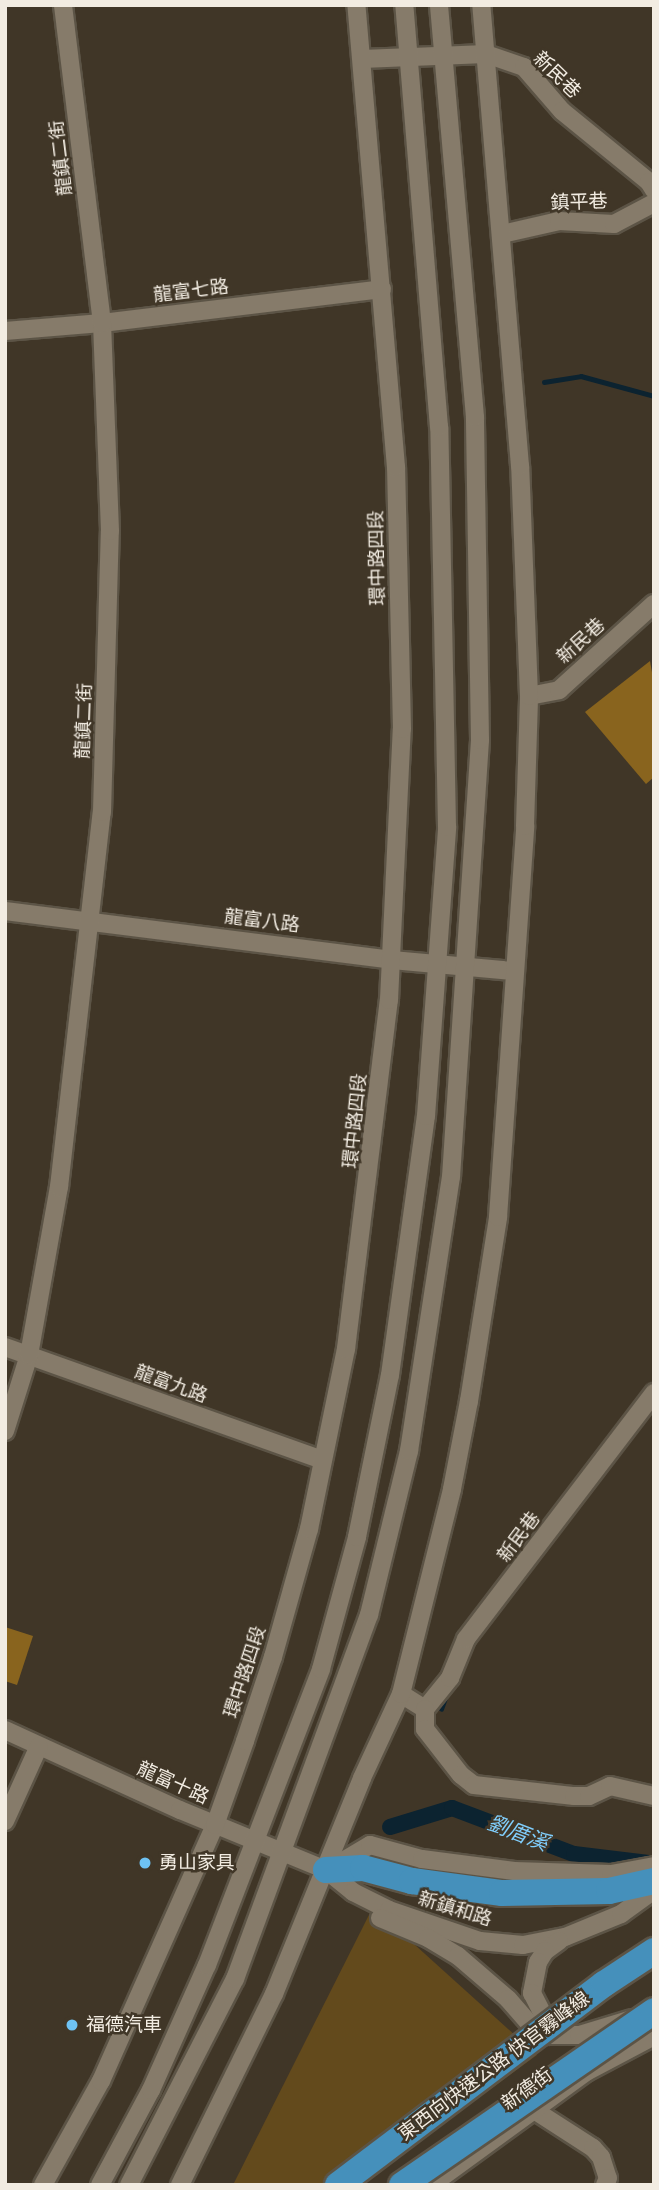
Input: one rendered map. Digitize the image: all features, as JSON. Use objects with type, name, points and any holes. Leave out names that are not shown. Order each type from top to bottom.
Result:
[{"type":"highway","points":[[327,1870],[363,1868],[412,1881],[502,1893],[609,1891],[654,1881]]},
{"type":"highway","name":"東西向快速公路 快官霧峰線","points":[[338,2185],[604,1984],[654,1951]]},
{"type":"highway","points":[[402,2185],[654,2012]]},
{"type":"street","name":"龍鎮二街","points":[[5,1431],[29,1355],[59,1187],[92,920],[102,812],[109,545],[102,323],[63,5]]},
{"type":"street","name":"環中路四段","points":[[43,2185],[101,2081],[215,1825],[273,1657],[309,1529],[346,1349],[371,1164],[392,960],[402,715],[396,467],[356,5]]},
{"type":"street","points":[[100,2185],[151,2090],[190,2003],[321,1670],[357,1537],[392,1361],[426,1116],[447,827],[439,426],[404,5]]},
{"type":"street","points":[[129,2185],[234,1979],[283,1853],[369,1615],[409,1451],[451,1177],[480,740],[475,431],[439,5]]},
{"type":"street","points":[[180,2185],[274,1994],[327,1870],[362,1778],[401,1694],[452,1489],[498,1217],[525,826],[528,695],[520,466],[481,5]]},
{"type":"street","name":"新民巷","points":[[362,59],[486,54],[524,67],[562,111],[649,182],[654,190]]},
{"type":"street","name":"鎮平巷","points":[[502,234],[559,221],[614,224],[654,203]]},
{"type":"street","name":"龍富七路","points":[[5,331],[102,323],[382,289]]},
{"type":"street","name":"新民巷","points":[[528,695],[559,690],[654,604]]},
{"type":"street","name":"龍富八路","points":[[5,911],[392,960],[514,971]]},
{"type":"street","name":"龍富九路","points":[[5,1347],[323,1460]]},
{"type":"street","name":"新民巷","points":[[425,1709],[450,1678],[466,1639],[654,1392]]},
{"type":"street","points":[[401,1694],[425,1709],[425,1729],[461,1774],[474,1785],[574,1796],[589,1796],[610,1786],[654,1796]]},
{"type":"street","name":"龍富十路","points":[[5,1730],[215,1825],[327,1870]]},
{"type":"street","points":[[5,1821],[39,1746]]},
{"type":"street","points":[[327,1870],[370,1845],[422,1859],[514,1871],[611,1874],[654,1866]]},
{"type":"street","points":[[327,1870],[351,1902],[428,1938],[457,1956],[508,1999],[533,2028],[560,2037],[579,2035],[654,2012]]},
{"type":"street","name":"新鎮和路","points":[[327,1870],[353,1892],[448,1932],[503,1945],[534,1944],[565,1937],[621,1914],[654,1890]]},
{"type":"street","points":[[565,1937],[545,1951],[538,1962],[532,1993],[546,2021],[579,2035]]},
{"type":"street","name":"新德街","points":[[431,2185],[586,2072],[654,2036]]},
{"type":"street","points":[[534,2110],[593,2148],[601,2157],[608,2178],[605,2185]]},
{"type":"shaded area","points":[[373,1907],[537,2055],[360,2185],[233,2185]]},
{"type":"building","points":[[650,661],[654,684],[654,777],[646,784],[585,712]]},
{"type":"building","points":[[5,1627],[33,1636],[17,1685],[5,1681]]},
{"type":"waterway","points":[[544,382],[581,376],[654,396]]},
{"type":"waterway","points":[[441,1709],[446,1695]]},
{"type":"waterway","name":"劉厝溪","points":[[390,1827],[452,1808],[574,1854],[648,1863]]},
{"type":"place","name":"勇山家具","points":[[145,1863]]},
{"type":"place","name":"福德汽車","points":[[72,2025]]}]
